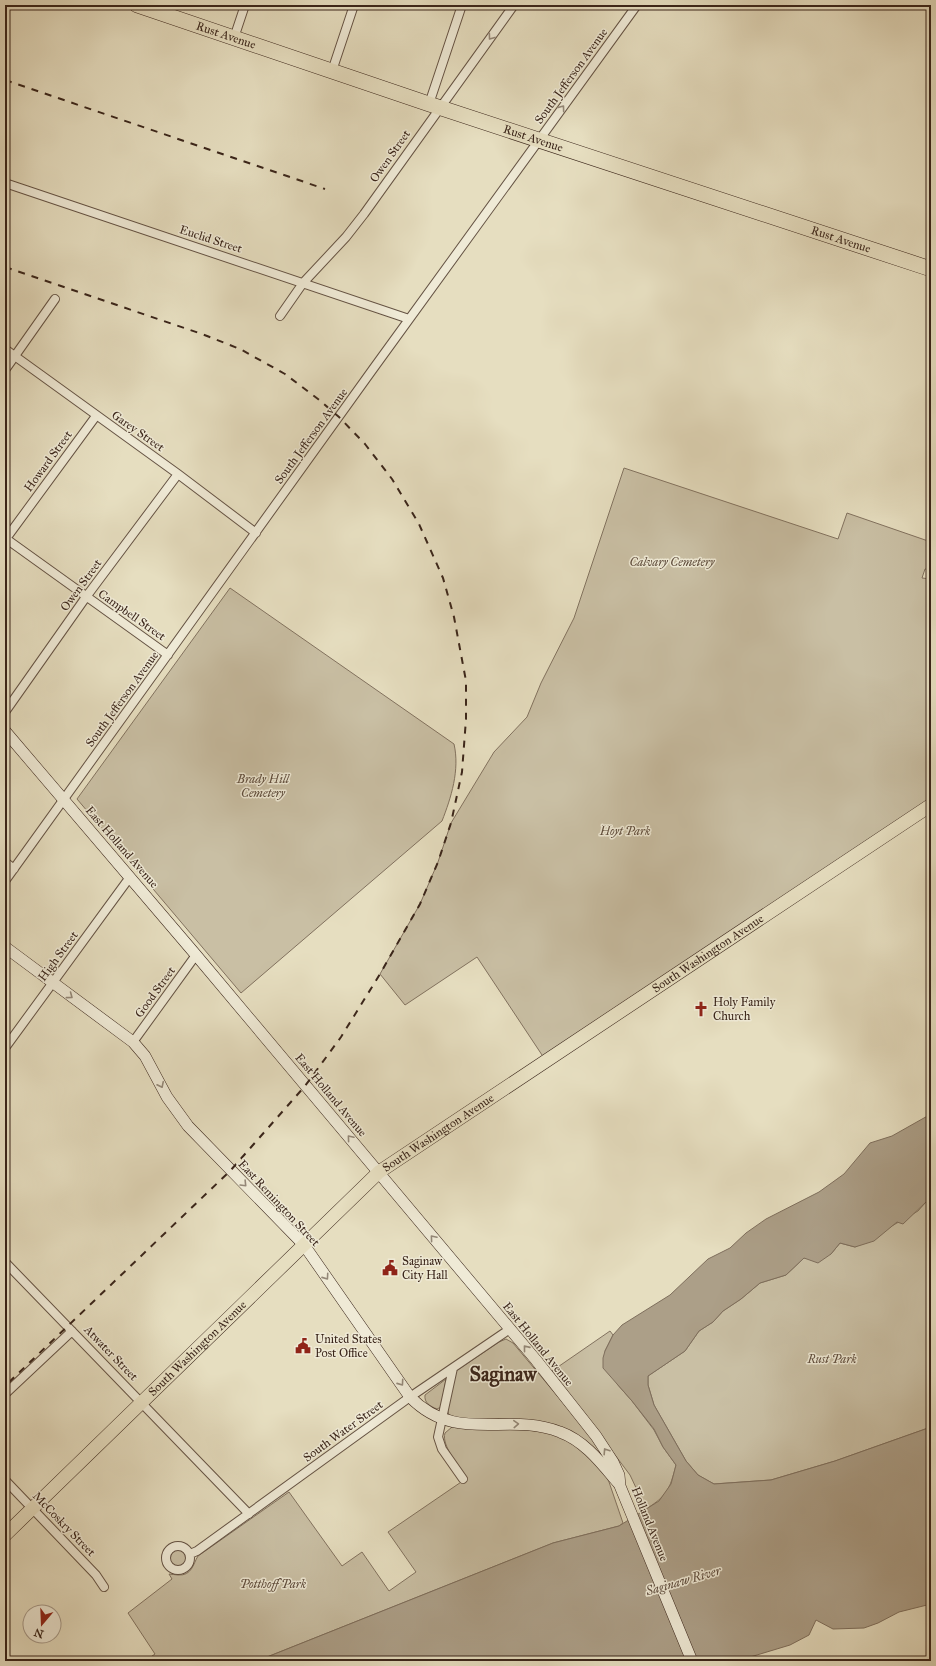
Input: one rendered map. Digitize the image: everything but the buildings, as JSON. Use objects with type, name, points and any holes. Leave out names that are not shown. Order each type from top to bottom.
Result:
[{"type":"highway","name":"Rust Avenue","points":[[137,5],[434,106],[931,269]]},
{"type":"main road","name":"East Holland Avenue","points":[[5,730],[510,1329],[596,1436],[613,1462],[619,1475],[620,1486]]},
{"type":"main road","name":"South Washington Avenue","points":[[5,1535],[378,1172],[931,805]]},
{"type":"main road","name":"East Remington Street","points":[[5,947],[133,1042],[145,1056],[167,1097],[188,1126],[304,1245],[410,1397],[419,1406],[441,1419],[464,1424],[523,1424],[544,1426],[562,1432],[580,1442],[599,1461],[620,1486]]},
{"type":"main road","name":"Holland Avenue","points":[[620,1486],[692,1661]]},
{"type":"street","points":[[234,38],[245,5]]},
{"type":"street","points":[[332,71],[354,5]]},
{"type":"street","points":[[434,106],[462,5]]},
{"type":"street","name":"Owen Street","points":[[280,316],[303,283],[355,226],[434,106],[514,5]]},
{"type":"street","name":"South Jefferson Avenue","points":[[5,881],[637,5]]},
{"type":"street","name":"Euclid Street","points":[[5,183],[409,319]]},
{"type":"street","points":[[5,370],[55,299]]},
{"type":"street","name":"Garey Street","points":[[5,349],[178,474],[256,533]]},
{"type":"street","name":"Howard Street","points":[[5,539],[96,416]]},
{"type":"street","name":"Owen Street","points":[[5,712],[86,598],[178,474]]},
{"type":"street","name":"Campbell Street","points":[[5,539],[168,655]]},
{"type":"street","points":[[5,862],[14,869]]},
{"type":"street","name":"High Street","points":[[5,1048],[130,877]]},
{"type":"street","name":"Good Street","points":[[133,1042],[196,955]]},
{"type":"street","name":"Atwater Street","points":[[5,1262],[249,1514]]},
{"type":"street","name":"South Water Street","points":[[190,1554],[198,1551],[410,1397],[510,1329]]},
{"type":"street","points":[[5,1394],[72,1331]]},
{"type":"street","points":[[453,1368],[438,1433],[439,1441],[463,1479]]},
{"type":"street","name":"McCoskry Street","points":[[5,1480],[96,1575],[104,1587]]},
{"type":"green space","name":"Hoyt Park","points":[[624,468],[838,539],[847,513],[931,542],[931,569],[925,569],[922,578],[931,579],[931,805],[546,1061],[477,957],[405,1005],[380,974],[420,904],[438,862],[451,823],[494,752],[527,717],[541,683],[574,618]]},
{"type":"green space","name":"Brady Hill Cemetery","points":[[230,588],[454,744],[456,754],[454,784],[442,821],[241,993],[77,799]]},
{"type":"green space","name":"Rust Park","points":[[931,1201],[931,1427],[835,1461],[771,1480],[714,1484],[698,1475],[686,1461],[654,1405],[648,1385],[648,1376],[685,1351],[699,1331],[713,1322],[723,1311],[741,1299],[760,1283],[786,1275],[804,1258],[831,1254],[840,1243],[855,1247],[918,1211],[926,1202]]},
{"type":"green space","points":[[610,1331],[613,1335],[605,1351],[617,1384],[654,1430],[663,1447],[676,1465],[667,1491],[659,1500],[646,1509],[630,1475],[552,1371]]},
{"type":"green space","points":[[506,1339],[513,1343],[590,1435],[609,1465],[597,1451],[585,1441],[573,1432],[560,1427],[532,1420],[474,1420],[449,1415],[447,1409],[456,1371],[499,1342]]},
{"type":"green space","points":[[446,1379],[441,1407],[437,1409],[425,1400],[425,1395]]},
{"type":"green space","name":"Potthoff Park","points":[[452,1427],[502,1428],[549,1432],[575,1444],[604,1472],[623,1523],[619,1526],[553,1543],[257,1661],[145,1661],[155,1654],[128,1613],[172,1579],[169,1574],[183,1575],[189,1572],[198,1556],[289,1492],[342,1566],[362,1552],[389,1591],[416,1572],[388,1532],[467,1478],[448,1450],[446,1444],[445,1433]]},
{"type":"green space","points":[[178,1550],[185,1555],[186,1558],[181,1565],[178,1566],[171,1561],[170,1558],[175,1551]]},
{"type":"water","name":"Saginaw River","points":[[931,1114],[931,1201],[926,1202],[903,1224],[897,1222],[874,1241],[855,1247],[840,1243],[831,1254],[818,1263],[804,1258],[786,1275],[760,1283],[741,1299],[723,1311],[713,1322],[699,1331],[685,1351],[648,1376],[648,1385],[654,1405],[686,1461],[698,1475],[714,1484],[771,1480],[835,1461],[931,1427],[931,1604],[899,1612],[878,1623],[864,1628],[833,1629],[816,1620],[809,1635],[790,1645],[737,1661],[257,1661],[553,1543],[619,1526],[659,1501],[671,1484],[676,1465],[663,1447],[654,1429],[603,1368],[605,1351],[613,1335],[622,1325],[670,1295],[708,1259],[730,1248],[746,1233],[766,1219],[819,1192],[844,1174],[870,1143],[892,1136]]},
{"type":"railway","points":[[5,80],[325,189]]},
{"type":"railway","points":[[5,267],[202,334],[240,349],[285,374],[339,417],[365,444],[392,479],[419,524],[443,578],[454,617],[466,681],[466,719],[462,772],[451,823],[438,862],[420,904],[380,974],[341,1037],[305,1086],[230,1171],[5,1386]]},
{"type":"place","name":"Holy Family Church","points":[[701,1009]]},
{"type":"place","name":"Saginaw City Hall","points":[[390,1268]]},
{"type":"place","name":"United States Post Office","points":[[303,1346]]},
{"type":"district","name":"Saginaw","points":[[503,1374]]},
{"type":"park label","name":"Calvary Cemetery","points":[[672,562]]}]
